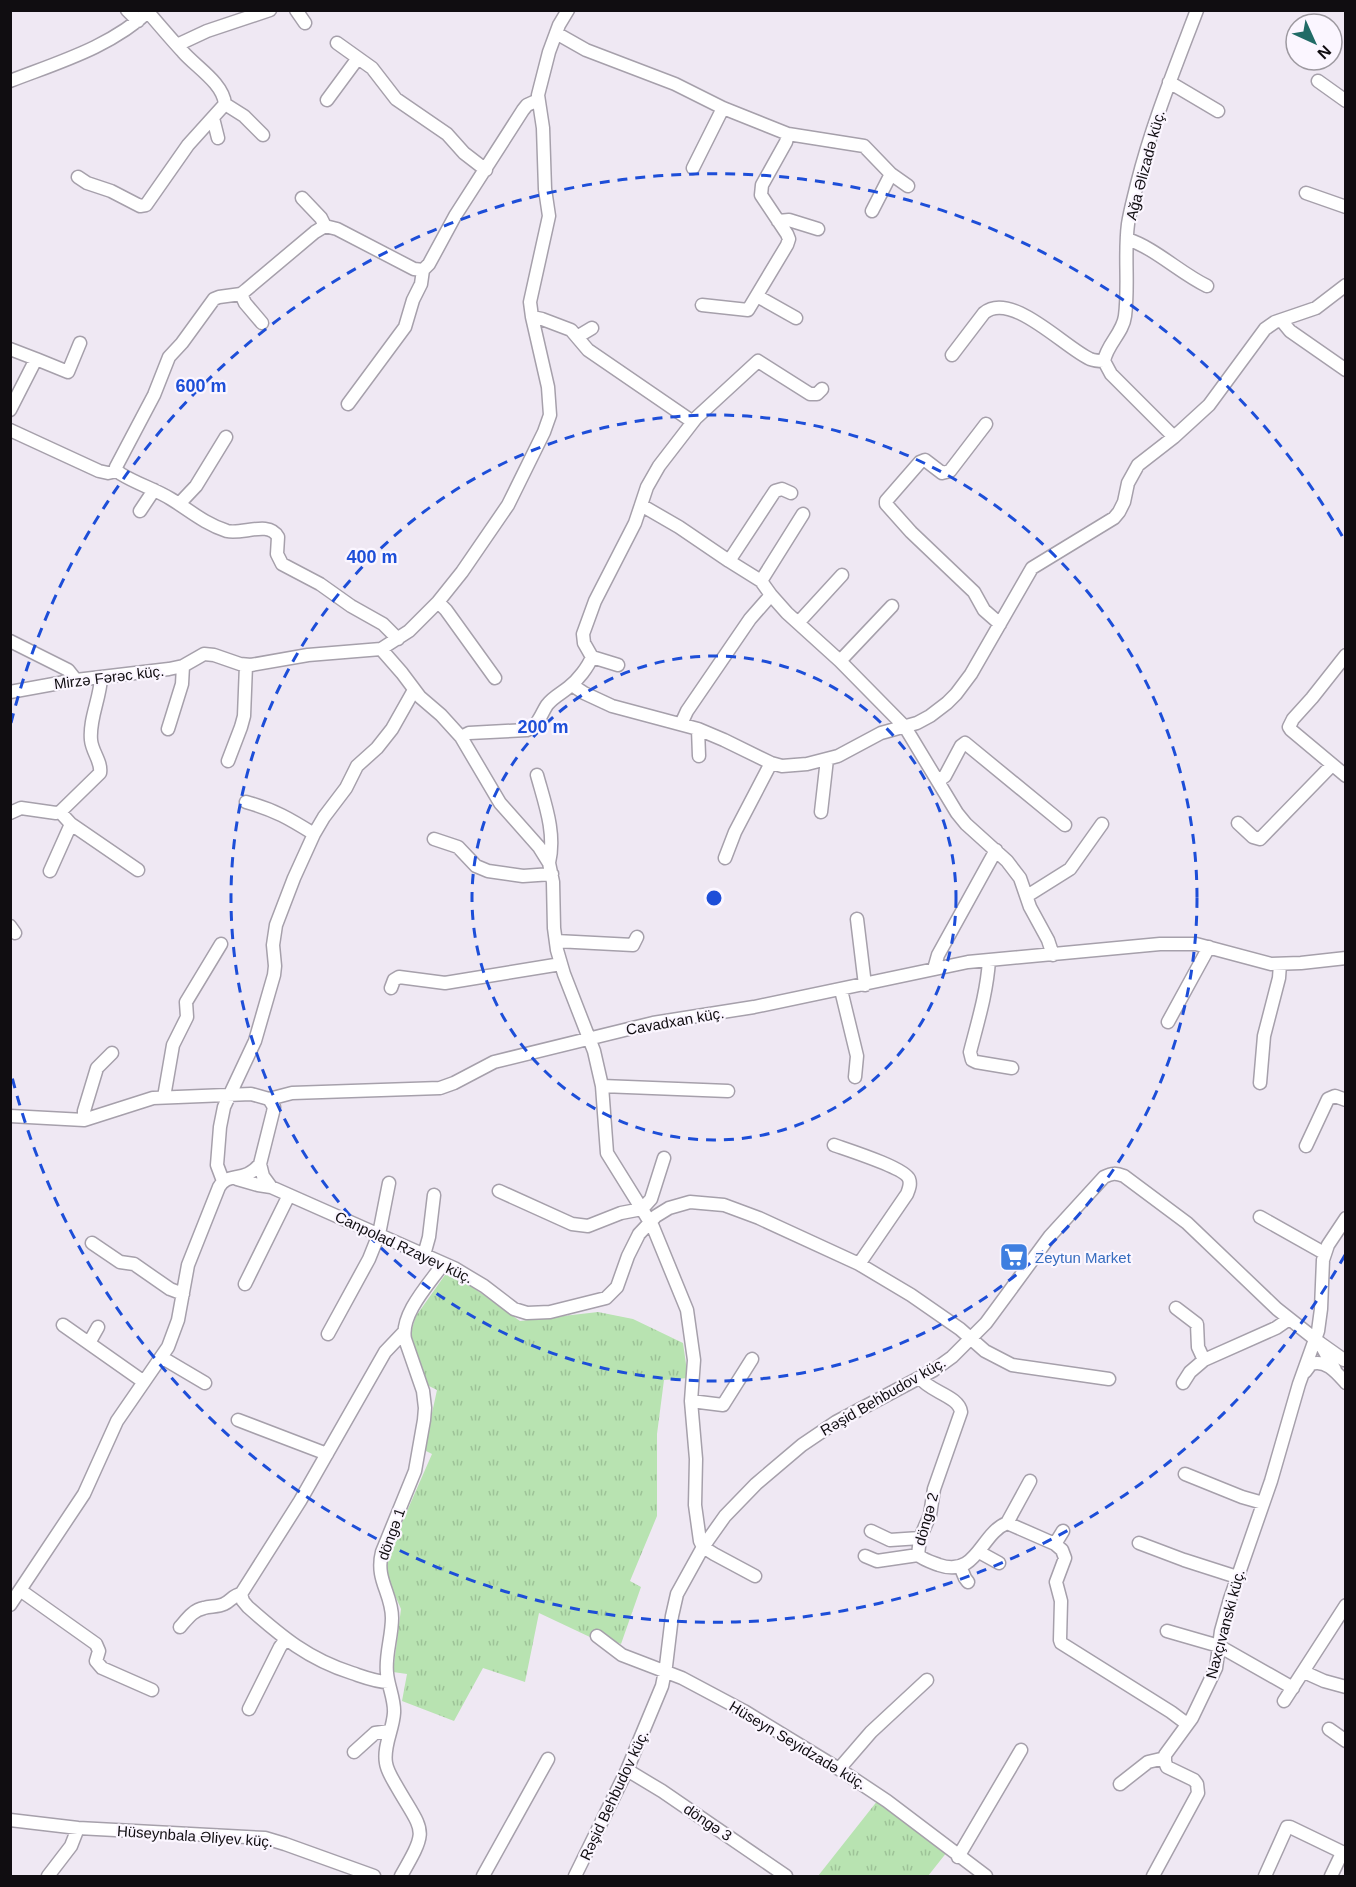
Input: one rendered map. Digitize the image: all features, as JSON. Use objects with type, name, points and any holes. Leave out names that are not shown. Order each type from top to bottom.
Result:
[{"type":"street","points":[[128,10],[138,21]]},
{"type":"street","points":[[177,45],[270,10]]},
{"type":"street","points":[[296,10],[305,23]]},
{"type":"street","points":[[551,869],[539,847],[500,803],[461,737],[414,690],[381,649],[423,619],[476,553],[508,505],[550,415],[550,398],[530,302],[549,216],[544,189],[543,128],[538,100],[544,68],[556,33],[568,10]]},
{"type":"street","name":"Ağa Əlizadə küç.","points":[[1104,361],[1125,315],[1127,239],[1146,148],[1197,10]]},
{"type":"street","points":[[10,81],[89,50],[113,38],[149,11],[177,45],[215,84],[225,99],[225,104],[188,145],[143,206],[87,183],[78,177]]},
{"type":"street","points":[[556,33],[586,50],[675,84],[723,108],[788,134],[864,146],[891,174],[908,186]]},
{"type":"street","points":[[337,43],[377,73],[392,95],[447,134],[464,153],[486,170]]},
{"type":"street","points":[[327,100],[358,58]]},
{"type":"street","points":[[1318,81],[1346,101]]},
{"type":"street","points":[[1169,82],[1218,111]]},
{"type":"street","points":[[348,404],[405,327],[413,300],[421,284],[423,270],[429,264],[455,216],[523,110],[527,105],[538,100]]},
{"type":"street","points":[[225,104],[238,111],[263,135]]},
{"type":"street","points":[[693,168],[723,108]]},
{"type":"street","points":[[213,118],[218,138]]},
{"type":"street","points":[[702,305],[744,311],[750,308],[787,245],[789,239],[761,195],[762,186],[788,134]]},
{"type":"street","points":[[872,211],[891,174]]},
{"type":"street","points":[[1306,193],[1346,207]]},
{"type":"street","points":[[302,198],[321,218],[325,226],[414,269],[423,270]]},
{"type":"street","points":[[778,221],[789,220],[818,229]]},
{"type":"street","points":[[117,471],[120,458],[154,395],[169,357],[214,299],[241,294],[325,226]]},
{"type":"street","points":[[1127,239],[1142,245],[1192,279],[1207,286]]},
{"type":"street","points":[[572,685],[612,706],[698,729],[782,766],[794,766],[827,759],[851,751],[881,733],[905,727],[930,716],[956,694],[971,674],[1032,568],[1114,518],[1122,506],[1128,483],[1138,465],[1174,437],[1209,405],[1265,329],[1275,322],[1316,308],[1346,285]]},
{"type":"street","points":[[241,294],[250,309],[262,322]]},
{"type":"street","points":[[758,296],[795,318]]},
{"type":"street","points":[[952,355],[990,308],[999,307],[1012,310],[1038,324],[1090,359],[1104,361],[1111,374],[1174,437]]},
{"type":"street","points":[[532,317],[571,330],[588,350],[693,422]]},
{"type":"street","points":[[1281,320],[1290,331],[1346,370]]},
{"type":"street","points":[[577,337],[592,328]]},
{"type":"street","points":[[10,349],[68,372],[80,343]]},
{"type":"street","points":[[10,410],[36,359]]},
{"type":"street","points":[[618,664],[592,657],[584,643],[583,634],[596,601],[635,522],[647,487],[659,466],[693,422],[758,361],[810,394],[817,394],[822,389]]},
{"type":"street","points":[[986,424],[950,471],[942,473],[925,460],[920,462],[886,501],[886,504],[911,532],[974,592],[988,615],[1000,624]]},
{"type":"street","points":[[10,430],[99,471],[108,473],[117,471],[154,489],[207,523],[229,531],[271,530],[278,537],[277,554],[282,564],[320,584],[351,606],[383,624],[398,639]]},
{"type":"street","points":[[179,504],[196,486],[226,437]]},
{"type":"street","points":[[140,511],[154,489]]},
{"type":"street","points":[[729,561],[775,491],[782,489],[791,493]]},
{"type":"street","points":[[641,505],[761,581],[798,623],[840,661],[905,727],[966,824],[996,850],[1020,878],[1030,907],[1048,940],[1053,955]]},
{"type":"street","points":[[761,581],[804,514]]},
{"type":"street","points":[[798,623],[842,575]]},
{"type":"street","points":[[681,724],[687,711],[750,619],[771,595]]},
{"type":"street","points":[[438,602],[495,678]]},
{"type":"street","points":[[840,661],[892,606]]},
{"type":"street","points":[[10,641],[68,670],[75,680]]},
{"type":"street","name":"Mirzə Fərəc küç.","points":[[10,692],[75,680],[169,669],[183,666],[204,654],[246,665],[308,655],[381,649]]},
{"type":"street","points":[[1346,655],[1293,719],[1289,727],[1346,776]]},
{"type":"street","points":[[461,737],[469,733],[533,728],[547,705],[572,685],[592,657]]},
{"type":"street","points":[[228,761],[242,727],[246,665]]},
{"type":"street","points":[[168,729],[183,677],[183,666]]},
{"type":"street","points":[[10,813],[21,808],[51,813],[60,812],[100,773],[100,765],[92,748],[90,731],[101,678]]},
{"type":"street","points":[[229,1180],[217,1165],[220,1127],[228,1095],[255,1041],[267,998],[275,966],[273,945],[276,925],[314,834],[346,788],[357,766],[392,729],[414,690]]},
{"type":"street","points":[[698,729],[699,756]]},
{"type":"street","points":[[938,781],[945,776],[961,746],[965,743],[1065,825]]},
{"type":"street","points":[[821,812],[827,759]]},
{"type":"street","points":[[725,858],[735,832],[771,763]]},
{"type":"street","points":[[1238,823],[1254,837],[1260,839],[1332,765]]},
{"type":"street","points":[[537,775],[551,827],[551,869],[556,941],[561,964],[590,1037],[602,1086],[605,1146],[609,1158],[658,1236],[687,1310],[694,1360],[691,1401],[696,1460],[695,1505],[699,1534],[703,1547],[755,1576]]},
{"type":"street","points":[[246,802],[283,814],[314,834]]},
{"type":"street","points":[[60,812],[71,824],[138,870]]},
{"type":"street","points":[[50,871],[71,824]]},
{"type":"street","points":[[1027,896],[1070,869],[1102,824]]},
{"type":"street","points":[[434,838],[458,847],[476,866],[488,871],[523,876],[551,869]]},
{"type":"street","points":[[934,969],[938,955],[996,850]]},
{"type":"street","points":[[857,918],[865,985]]},
{"type":"street","points":[[556,941],[633,945],[638,937]]},
{"type":"street","points":[[164,1097],[173,1045],[187,1017],[186,1002],[221,944]]},
{"type":"street","name":"Cavadxan küç.","points":[[10,1116],[84,1120],[137,1102],[164,1097],[258,1095],[269,1099],[292,1093],[440,1088],[494,1062],[590,1037],[653,1023],[754,1007],[934,969],[989,960],[1160,944],[1196,944],[1261,962],[1280,964],[1346,958]]},
{"type":"street","points":[[1168,1022],[1209,947]]},
{"type":"street","points":[[989,960],[983,1003],[970,1057],[976,1062],[1012,1068]]},
{"type":"street","points":[[391,988],[394,980],[399,976],[434,982],[453,982],[561,964]]},
{"type":"street","points":[[1260,1083],[1264,1036],[1279,978],[1280,964]]},
{"type":"street","points":[[841,990],[857,1056],[855,1077]]},
{"type":"street","points":[[267,998],[281,1001]]},
{"type":"street","points":[[84,1120],[84,1112],[97,1068],[112,1053]]},
{"type":"street","points":[[602,1086],[728,1090]]},
{"type":"street","points":[[1306,1146],[1328,1100],[1335,1096],[1346,1100]]},
{"type":"street","points":[[10,1605],[84,1494],[117,1421],[161,1357],[175,1330],[192,1253],[219,1187],[229,1180],[251,1174],[260,1164],[274,1107],[269,1099]]},
{"type":"street","points":[[834,1145],[895,1168],[910,1180],[907,1194],[859,1264]]},
{"type":"street","points":[[499,1191],[579,1226],[588,1226],[621,1213],[642,1209],[651,1199],[664,1158]]},
{"type":"street","points":[[260,1164],[263,1176],[271,1187]]},
{"type":"street","name":"Rəşid Behbudov küç.","points":[[575,1876],[627,1770],[658,1698],[665,1672],[677,1594],[716,1528],[735,1505],[793,1452],[836,1422],[944,1364],[998,1308],[1062,1221],[1104,1177],[1117,1173],[1124,1176],[1198,1232],[1289,1319],[1317,1341],[1341,1367],[1346,1383]]},
{"type":"street","name":"Canpolad Rzayev küç.","points":[[229,1180],[271,1187],[379,1234],[471,1278],[520,1312],[534,1313],[550,1312],[600,1301],[610,1295],[619,1281],[634,1243],[650,1221],[661,1212],[677,1205],[702,1202],[724,1205],[759,1218],[859,1264],[911,1295],[960,1329],[985,1351],[1012,1365],[1109,1379]]},
{"type":"street","points":[[328,1334],[369,1259],[379,1234],[389,1183]]},
{"type":"street","points":[[246,1284],[289,1195]]},
{"type":"street","points":[[424,1255],[429,1237],[434,1195]]},
{"type":"street","points":[[1260,1217],[1324,1253],[1346,1218]]},
{"type":"street","points":[[92,1243],[120,1262],[134,1264],[171,1289],[183,1294]]},
{"type":"street","name":"Naxçıvanski küç.","points":[[1164,1758],[1187,1724],[1216,1668],[1224,1621],[1237,1576],[1263,1503],[1303,1374],[1317,1341],[1321,1265],[1324,1253]]},
{"type":"street","points":[[180,1627],[198,1610],[221,1606],[233,1596],[241,1594],[300,1501],[385,1352],[404,1332],[407,1319],[417,1300],[444,1264]]},
{"type":"street","points":[[1176,1308],[1197,1324],[1198,1347],[1204,1360]]},
{"type":"street","points":[[1183,1383],[1190,1372],[1204,1360],[1276,1328],[1289,1319]]},
{"type":"street","points":[[63,1325],[144,1382]]},
{"type":"street","points":[[89,1343],[98,1327]]},
{"type":"street","name":"döngə 1","points":[[401,1876],[417,1850],[422,1834],[418,1820],[397,1787],[386,1764],[385,1755],[394,1710],[387,1666],[391,1613],[379,1562],[416,1471],[425,1408],[423,1391],[404,1332]]},
{"type":"street","points":[[161,1357],[205,1383]]},
{"type":"street","points":[[691,1401],[723,1405],[752,1359]]},
{"type":"street","points":[[1303,1374],[1309,1365],[1317,1362],[1341,1367]]},
{"type":"street","name":"döngə 2","points":[[920,1378],[928,1386],[958,1404],[961,1412],[934,1489],[930,1515],[920,1538],[918,1555],[922,1559],[944,1567],[960,1566]]},
{"type":"street","points":[[238,1420],[327,1454]]},
{"type":"street","points":[[1185,1474],[1263,1503]]},
{"type":"street","points":[[968,1582],[960,1566],[973,1559],[997,1529],[1007,1523],[1030,1481]]},
{"type":"street","points":[[1007,1523],[1055,1544],[1062,1550],[1065,1558],[1056,1582],[1061,1601],[1061,1643],[1187,1724]]},
{"type":"street","points":[[1055,1544],[1063,1530]]},
{"type":"street","points":[[871,1531],[890,1540],[920,1538]]},
{"type":"street","points":[[1139,1543],[1237,1576]]},
{"type":"street","points":[[979,1552],[999,1563]]},
{"type":"street","points":[[865,1556],[877,1561],[918,1555]]},
{"type":"street","points":[[20,1590],[96,1644],[99,1651],[96,1661],[102,1668],[152,1690]]},
{"type":"street","points":[[241,1594],[248,1607],[296,1647],[332,1666],[376,1681],[388,1682]]},
{"type":"street","points":[[1284,1701],[1346,1605]]},
{"type":"street","points":[[1167,1631],[1219,1646],[1293,1688]]},
{"type":"street","name":"Hüseyn Seyidzadə küç.","points":[[597,1636],[622,1655],[682,1678],[744,1711],[839,1769],[887,1801],[986,1876]]},
{"type":"street","points":[[249,1709],[280,1647],[286,1640]]},
{"type":"street","points":[[1304,1671],[1324,1681],[1346,1687]]},
{"type":"street","points":[[839,1769],[871,1732],[927,1680]]},
{"type":"street","points":[[1329,1729],[1346,1741]]},
{"type":"street","points":[[354,1752],[375,1733],[390,1731]]},
{"type":"street","points":[[958,1857],[1021,1750]]},
{"type":"street","points":[[1120,1784],[1148,1762],[1164,1758],[1169,1769],[1194,1780],[1199,1788],[1153,1876]]},
{"type":"street","points":[[483,1876],[548,1759]]},
{"type":"street","name":"döngə 3","points":[[627,1770],[679,1802],[786,1876]]},
{"type":"street","name":"Hüseynbala Əliyev küç.","points":[[10,1820],[78,1828],[224,1835],[274,1840],[366,1875]]},
{"type":"street","points":[[1265,1876],[1287,1827],[1344,1854],[1331,1876]]},
{"type":"street","points":[[48,1876],[71,1846],[78,1828]]},
{"type":"green space","points":[[445,1275],[457,1276],[520,1321],[598,1312],[633,1319],[683,1343],[688,1378],[664,1380],[657,1434],[657,1516],[630,1581],[641,1587],[621,1644],[592,1638],[539,1613],[525,1682],[483,1668],[454,1721],[402,1701],[407,1674],[393,1672],[401,1609],[387,1577],[386,1559],[432,1454],[424,1450],[437,1390],[427,1385],[410,1335],[416,1316]]},
{"type":"green space","points":[[878,1800],[947,1852],[928,1876],[818,1876]]},
{"type":"place","name":"Zeytun Market","points":[[1014,1257]]}]
